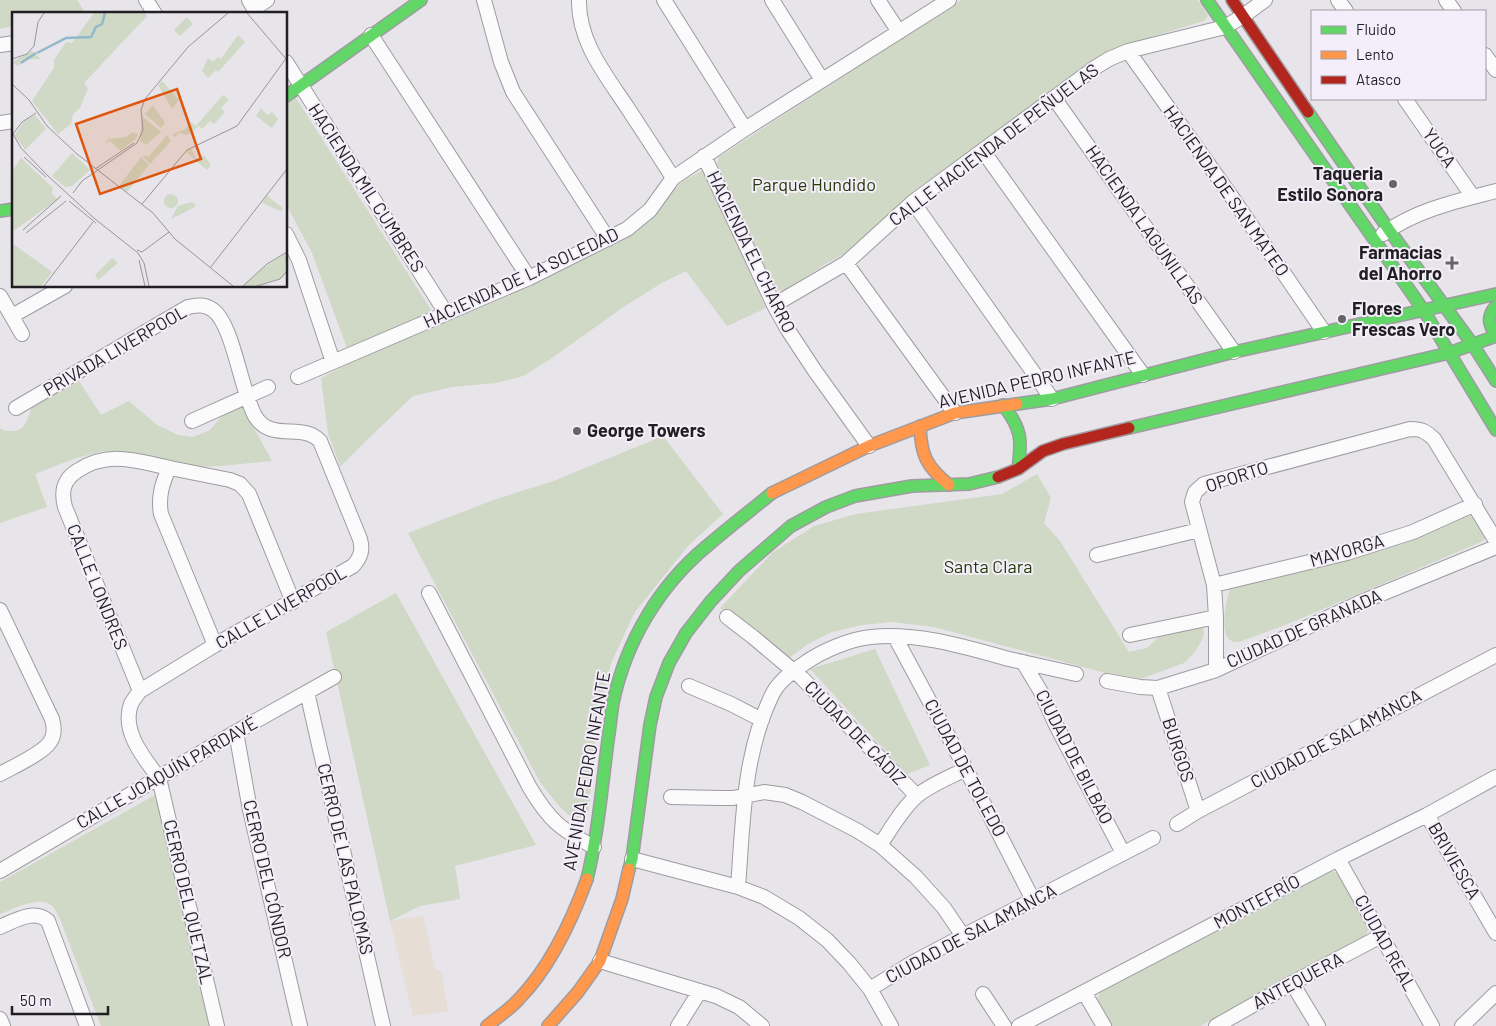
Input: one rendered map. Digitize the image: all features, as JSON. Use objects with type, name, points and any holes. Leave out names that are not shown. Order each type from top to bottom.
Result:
[{"type":"main road","points":[[288,95],[421,0]]},
{"type":"main road","points":[[1207,0],[1224,27],[1424,311],[1496,430]]},
{"type":"main road","points":[[1231,0],[1390,230],[1446,306],[1496,381]]},
{"type":"main road","name":"AVENIDA PEDRO INFANTE","points":[[487,1026],[524,994],[540,974],[575,911],[587,878],[594,847],[613,704],[620,673],[633,641],[650,609],[674,579],[705,547],[772,493],[869,446],[955,413],[1052,399],[1234,352],[1496,294]]},
{"type":"main road","points":[[548,1026],[578,992],[600,961],[622,899],[632,859],[650,725],[656,697],[669,663],[686,633],[710,601],[739,571],[791,526],[826,507],[855,496],[912,486],[970,484],[994,479],[1018,469],[1043,452],[1063,444],[1449,353],[1496,336],[1488,324],[1489,316],[1496,306]]},
{"type":"main road","points":[[1003,405],[1018,426],[1021,438],[1018,469]]},
{"type":"main road","points":[[920,426],[921,443],[925,459],[932,471],[949,485]]},
{"type":"street","points":[[146,0],[154,12]]},
{"type":"street","points":[[253,8],[267,0]]},
{"type":"street","points":[[484,0],[501,62],[513,92],[608,240]]},
{"type":"street","points":[[580,0],[580,21],[590,49],[673,178]]},
{"type":"street","points":[[664,0],[745,130]]},
{"type":"street","points":[[772,0],[822,80]]},
{"type":"street","points":[[878,0],[899,32]]},
{"type":"street","name":"HACIENDA DE LA SOLEDAD","points":[[298,377],[529,278],[627,229],[650,210],[673,178],[704,156],[949,0]]},
{"type":"street","points":[[1204,31],[1215,13],[1231,0]]},
{"type":"street","name":"CALLE HACIENDA DE PEÑUELAS","points":[[774,305],[846,263],[913,202],[1096,67],[1128,51],[1224,27],[1265,0]]},
{"type":"street","points":[[371,35],[529,278]]},
{"type":"street","name":"HACIENDA DE SAN MATEO","points":[[1128,51],[1324,332]]},
{"type":"street","points":[[1486,55],[1496,70]]},
{"type":"street","name":"HACIENDA MIL CUMBRES","points":[[288,65],[446,313]]},
{"type":"street","name":"HACIENDA LAGUNILLAS","points":[[1054,98],[1234,352]]},
{"type":"street","name":"YUCA","points":[[1406,100],[1473,197]]},
{"type":"street","points":[[983,151],[1143,375]]},
{"type":"street","name":"HACIENDA EL CHARRO","points":[[704,156],[774,305],[788,330],[869,446]]},
{"type":"street","points":[[1374,241],[1406,220],[1427,211],[1496,192]]},
{"type":"street","points":[[913,202],[1052,399]]},
{"type":"street","points":[[288,238],[299,260],[333,362]]},
{"type":"street","points":[[846,263],[955,413]]},
{"type":"street","points":[[12,316],[61,288]]},
{"type":"street","points":[[0,296],[22,334]]},
{"type":"street","name":"PRIVADA LIVERPOOL","points":[[16,408],[188,307],[198,304],[208,306],[221,318],[229,337],[246,396]]},
{"type":"street","points":[[192,421],[268,386]]},
{"type":"street","name":"CALLE LIVERPOOL","points":[[140,691],[215,645],[353,566],[359,559],[362,546],[360,538],[320,441],[311,434],[276,431],[268,428],[256,416],[246,396]]},
{"type":"street","name":"OPORTO","points":[[1216,670],[1214,585],[1192,502],[1195,492],[1204,484],[1410,429],[1426,431],[1434,439],[1475,504]]},
{"type":"street","name":"CALLE LONDRES","points":[[140,691],[62,498],[66,482],[71,475],[93,462],[110,458],[132,459],[169,468]]},
{"type":"street","points":[[215,645],[161,514],[160,494],[169,468],[230,480],[240,484],[249,494],[293,602]]},
{"type":"street","points":[[1475,504],[1496,541]]},
{"type":"street","name":"MAYORGA","points":[[1214,585],[1347,553],[1413,532],[1475,504]]},
{"type":"street","points":[[1097,555],[1199,530]]},
{"type":"street","name":"CIUDAD DE GRANADA","points":[[1107,680],[1140,688],[1158,688],[1216,670],[1359,603],[1496,547]]},
{"type":"street","points":[[429,594],[541,806],[552,820],[569,833],[594,847]]},
{"type":"street","points":[[0,610],[52,719],[54,728],[51,741],[42,750],[0,774]]},
{"type":"street","name":"CIUDAD DE CÁDIZ","points":[[727,617],[802,678],[917,796]]},
{"type":"street","points":[[1130,635],[1216,617]]},
{"type":"street","points":[[738,887],[750,763],[762,720],[779,682],[817,654],[871,637],[895,637],[932,640],[1076,674]]},
{"type":"street","name":"CIUDAD DE TOLEDO","points":[[895,637],[966,769],[1033,900]]},
{"type":"street","name":"CIUDAD DE SALAMANCA","points":[[1177,824],[1198,811],[1496,655]]},
{"type":"street","name":"CIUDAD DE BILBAO","points":[[1023,662],[1041,692],[1055,723],[1124,853]]},
{"type":"street","name":"CALLE JOAQUÍN PARDAVÉ","points":[[0,871],[236,732],[334,677]]},
{"type":"street","points":[[689,686],[762,720]]},
{"type":"street","name":"BURGOS","points":[[1158,688],[1198,811]]},
{"type":"street","points":[[140,691],[131,703],[128,716],[130,730],[136,746],[159,778]]},
{"type":"street","name":"CERRO DE LAS PALOMAS","points":[[307,692],[382,1026]]},
{"type":"street","name":"CERRO DEL CÓNDOR","points":[[236,732],[250,810],[300,1026]]},
{"type":"street","name":"CIUDAD DE CÁDIZ","points":[[880,845],[898,818],[917,796],[966,769]]},
{"type":"street","name":"MONTEFRÍO","points":[[1019,1026],[1338,859],[1427,815],[1496,777]]},
{"type":"street","name":"CERRO DEL QUETZAL","points":[[159,778],[217,1026]]},
{"type":"street","points":[[671,797],[720,798],[746,796],[764,792],[785,795],[802,802],[858,830],[880,845],[916,877],[944,908],[963,936]]},
{"type":"street","name":"BRIVIESCA","points":[[1427,815],[1496,934]]},
{"type":"street","name":"CIUDAD DE SALAMANCA","points":[[870,989],[912,963],[1153,838]]},
{"type":"street","points":[[632,859],[738,887],[764,898],[799,918],[827,940],[850,962],[870,989],[891,1026]]},
{"type":"street","name":"CIUDAD REAL","points":[[1338,859],[1432,1026]]},
{"type":"street","points":[[0,927],[34,915],[43,916],[48,921],[87,1026]]},
{"type":"street","name":"ANTEQUERA","points":[[1216,1026],[1381,936]]},
{"type":"street","points":[[600,961],[716,996],[740,1007],[762,1026]]},
{"type":"street","points":[[1292,983],[1318,1026]]},
{"type":"street","points":[[678,1026],[700,990]]},
{"type":"street","points":[[1084,992],[1104,1026]]},
{"type":"street","points":[[1462,1026],[1496,993]]},
{"type":"street","points":[[983,994],[1004,1026]]},
{"type":"street","points":[[0,1019],[3,1026]]},
{"type":"shaded area","points":[[423,916],[435,969],[441,971],[448,1011],[413,1016],[390,921]]},
{"type":"green space","points":[[0,0],[77,0],[85,12],[12,12],[12,26],[0,29]]},
{"type":"green space","name":"Parque Hundido","points":[[961,0],[1198,0],[1208,16],[1204,21],[1109,50],[915,190],[856,248],[827,263],[785,290],[775,289],[717,164],[719,157]]},
{"type":"green space","points":[[296,98],[433,313],[347,348],[312,253],[288,208],[288,103]]},
{"type":"green space","points":[[703,170],[766,308],[727,326],[686,271],[660,284],[625,306],[549,360],[523,376],[496,383],[452,387],[413,396],[340,467],[328,433],[321,378],[358,359],[513,294],[633,232],[683,181]]},
{"type":"green space","points":[[79,381],[101,415],[129,401],[157,425],[178,435],[193,437],[210,430],[221,417],[242,406],[272,461],[189,467],[104,451],[76,458],[35,474],[47,507],[0,523],[0,428],[9,431],[20,429],[26,423],[32,407]]},
{"type":"green space","points":[[663,436],[723,514],[688,546],[635,612],[611,663],[597,723],[589,808],[583,829],[558,805],[540,782],[408,533],[496,499],[551,482]]},
{"type":"green space","name":"Santa Clara","points":[[1037,474],[1051,498],[1044,523],[1060,541],[1129,652],[1147,648],[1161,635],[1198,624],[1203,627],[1202,640],[1194,653],[1184,663],[1135,681],[934,627],[892,622],[862,625],[832,632],[808,644],[789,658],[720,608],[772,553],[814,526],[856,514],[1002,494]]},
{"type":"green space","points":[[1467,515],[1475,516],[1487,532],[1486,538],[1481,542],[1290,623],[1239,642],[1228,638],[1224,620],[1231,586],[1437,528]]},
{"type":"green space","points":[[396,593],[536,845],[455,866],[460,899],[420,906],[390,921],[326,632]]},
{"type":"green space","points":[[875,649],[930,765],[907,774],[810,669]]},
{"type":"green space","points":[[157,794],[210,1026],[101,1026],[60,919],[54,908],[49,904],[35,902],[0,914],[0,882]]},
{"type":"green space","points":[[1330,870],[1338,873],[1369,929],[1364,938],[1200,1026],[1112,1026],[1097,1000],[1102,988]]},
{"type":"traffic: fast","points":[[288,95],[421,0]]},
{"type":"traffic: fast","points":[[1207,0],[1424,311],[1496,430]]},
{"type":"traffic: fast","points":[[1308,112],[1389,230],[1473,345],[1496,381]]},
{"type":"traffic: fast","points":[[0,211],[12,209]]},
{"type":"traffic: fast","points":[[1017,404],[1052,399],[1234,352],[1496,294]]},
{"type":"traffic: fast","points":[[1496,306],[1490,317],[1496,336]]},
{"type":"traffic: fast","points":[[1129,428],[1449,353],[1496,336]]},
{"type":"traffic: fast","points":[[1003,405],[1014,421],[1019,435],[1018,469]]},
{"type":"traffic: fast","points":[[629,869],[632,859],[650,725],[656,697],[669,663],[686,633],[711,601],[739,571],[791,526],[826,507],[855,496],[912,486],[969,484],[998,477]]},
{"type":"traffic: fast","points":[[587,879],[597,827],[613,703],[626,658],[636,637],[660,597],[690,562],[715,539],[772,493]]},
{"type":"traffic: slow","points":[[772,493],[869,446],[955,413],[1017,404]]},
{"type":"traffic: slow","points":[[920,426],[926,459],[935,472],[949,485]]},
{"type":"traffic: slow","points":[[548,1026],[578,992],[600,961],[622,899],[629,869]]},
{"type":"traffic: slow","points":[[487,1026],[508,1010],[541,973],[567,927],[587,879]]},
{"type":"traffic: jam","points":[[1232,0],[1308,112]]},
{"type":"traffic: jam","points":[[998,477],[1018,469],[1043,451],[1063,444],[1129,428]]},
{"type":"place","name":"Taqueria Estilo Sonora","points":[[1393,184]]},
{"type":"place","name":"Farmacias del Ahorro","points":[[1452,263]]},
{"type":"place","name":"Flores Frescas Vero","points":[[1342,319]]},
{"type":"place","name":"George Towers","points":[[577,431]]}]
